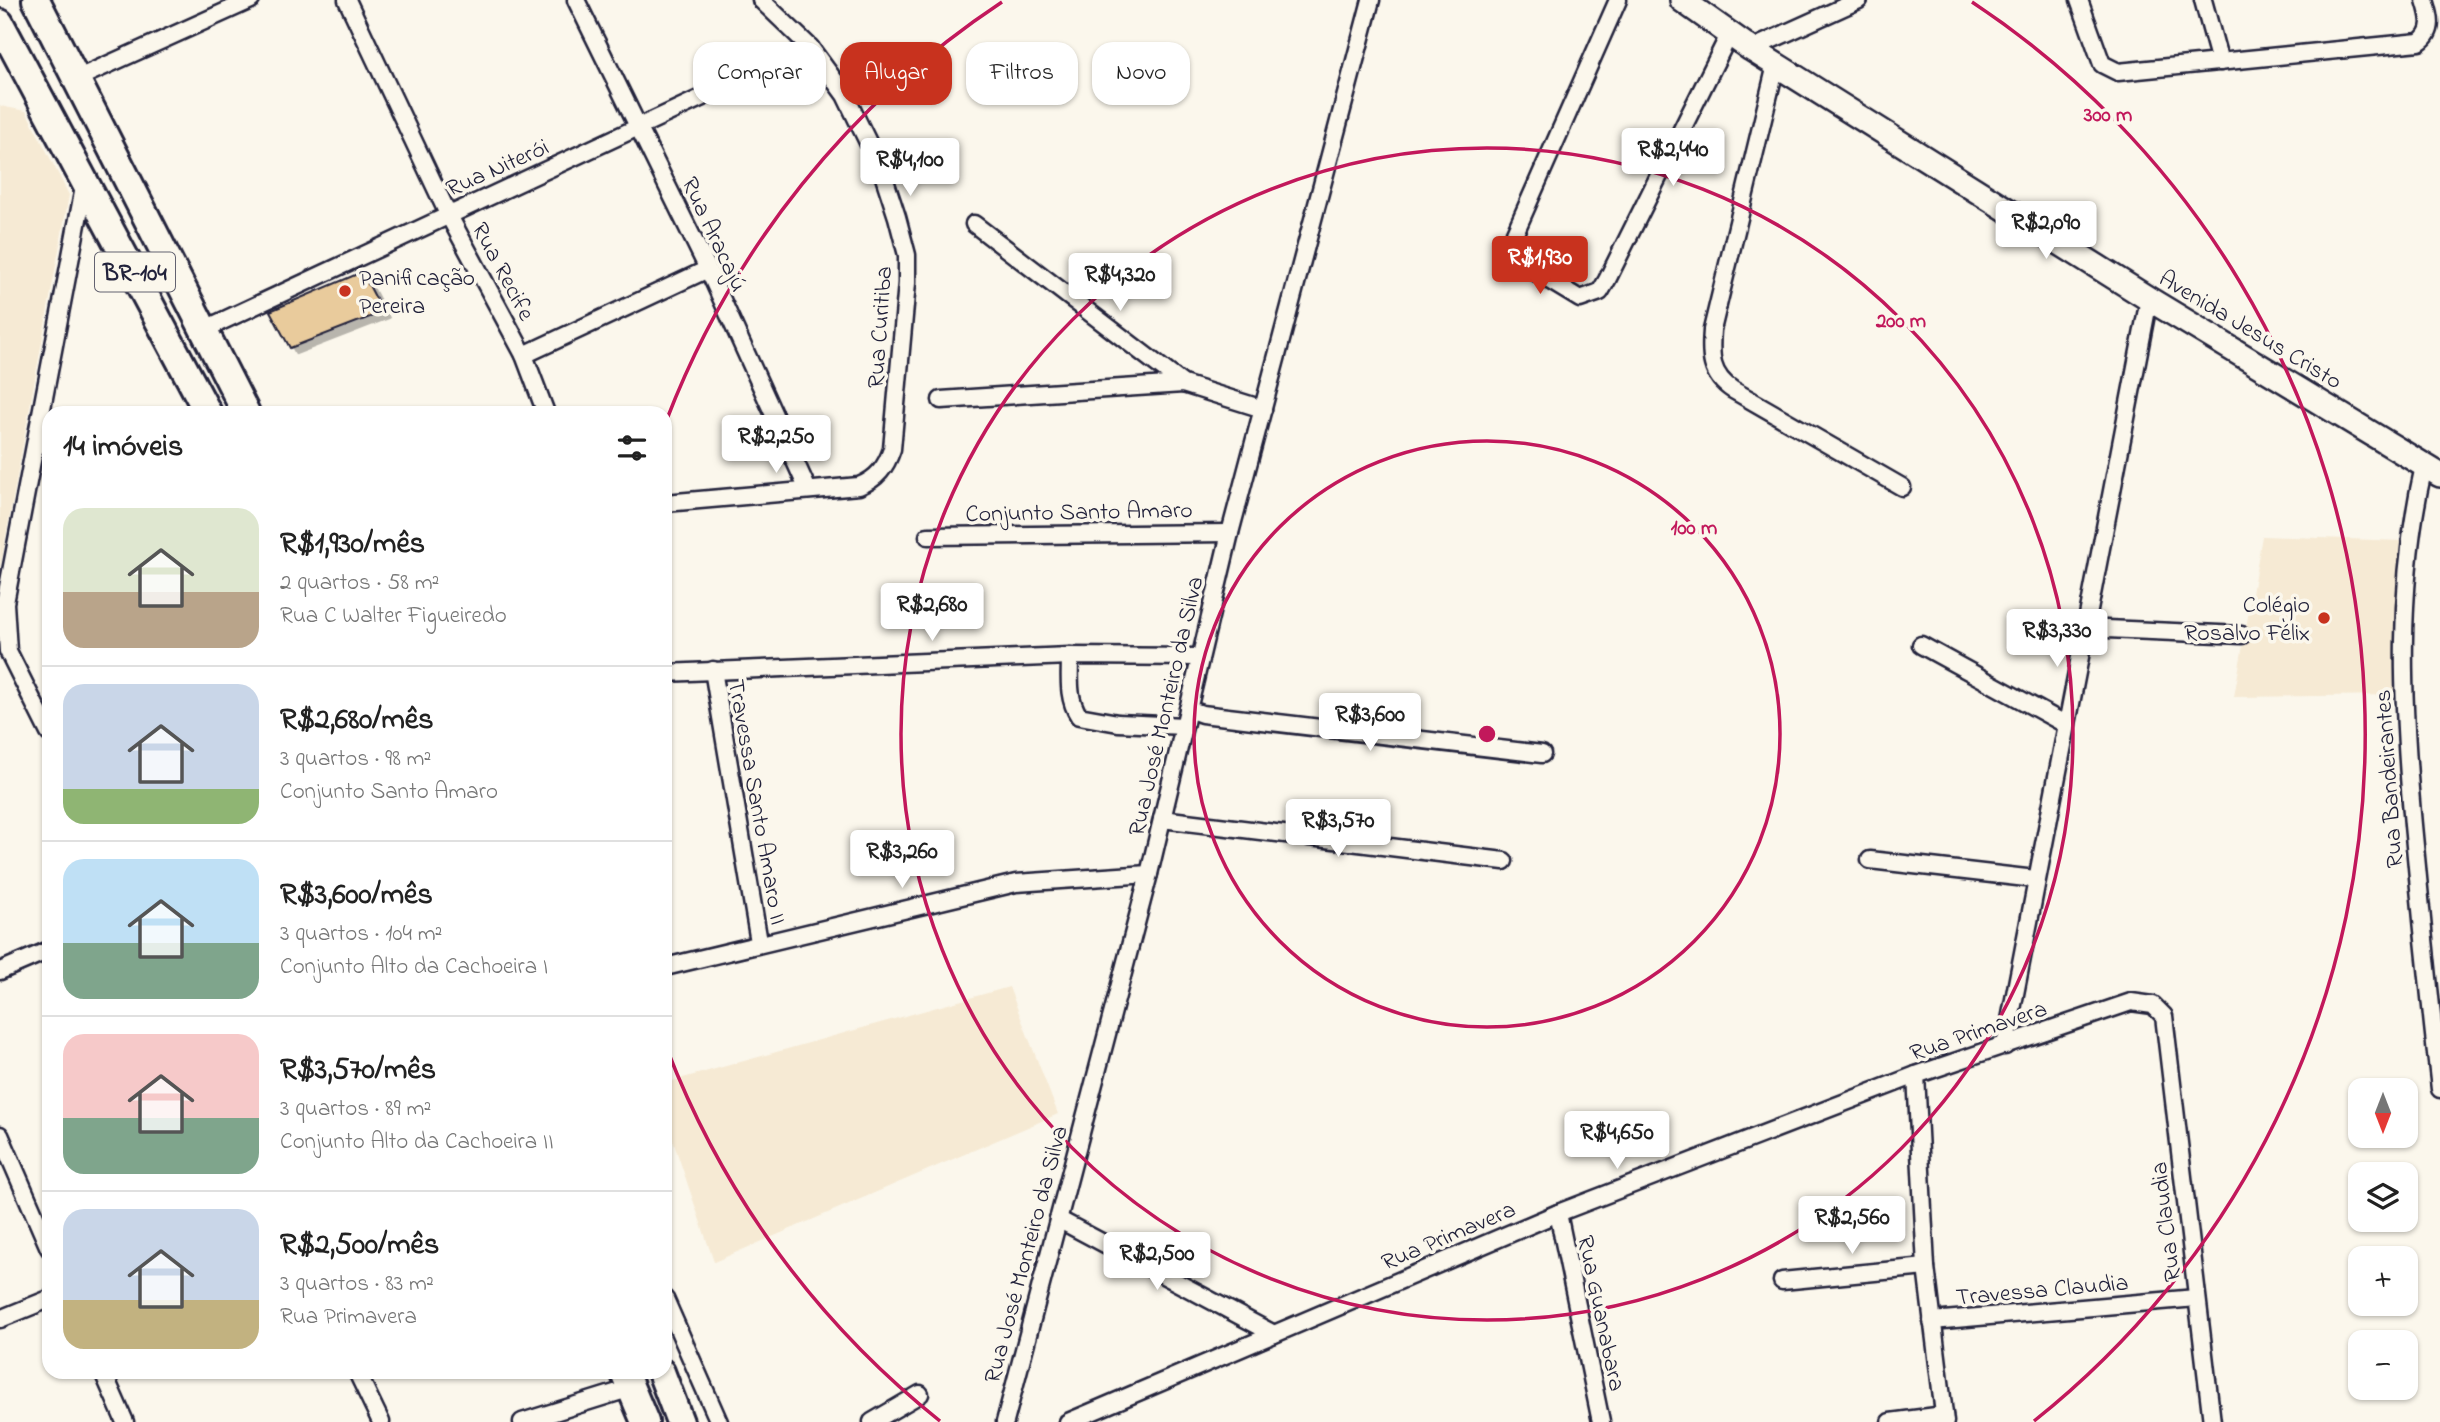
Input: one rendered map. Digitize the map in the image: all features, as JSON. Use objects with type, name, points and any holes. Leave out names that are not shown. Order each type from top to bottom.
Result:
[{"type":"highway","name":"BR-104","points":[[36,0],[242,406]]},
{"type":"highway","name":"BR-104","points":[[0,23],[204,406]]},
{"type":"highway","points":[[664,1379],[680,1422]]},
{"type":"highway","points":[[627,1380],[645,1422]]},
{"type":"main road","name":"Avenida Jesus Cristo","points":[[1682,0],[1751,49],[2148,299],[2432,470]]},
{"type":"street","points":[[76,79],[251,0]]},
{"type":"street","name":"Rua Recife","points":[[347,0],[448,214],[524,355],[543,406]]},
{"type":"street","name":"Rua Aracajú","points":[[576,0],[708,269],[808,490]]},
{"type":"street","name":"Rua Curitiba","points":[[761,0],[805,42]]},
{"type":"street","name":"Rua José Monteiro da Silva","points":[[1005,1422],[1149,874],[1230,533],[1371,0]]},
{"type":"street","points":[[1618,0],[1512,235],[1511,248],[1519,262],[1580,299],[1600,292],[1607,280],[1730,33]]},
{"type":"street","points":[[1751,49],[1859,0]]},
{"type":"street","points":[[2079,0],[2102,64],[2118,72],[2419,42],[2426,37],[2431,24],[2426,0]]},
{"type":"street","points":[[2203,0],[2220,62]]},
{"type":"street","points":[[1776,65],[1712,330],[1712,363],[1721,382],[1733,390],[1902,487]]},
{"type":"street","name":"Rua Curitiba","points":[[808,490],[859,486],[873,481],[887,462],[892,449],[907,255],[882,171],[845,95],[826,69]]},
{"type":"street","name":"Rua Niterói","points":[[203,330],[693,102]]},
{"type":"street","points":[[42,406],[85,180]]},
{"type":"street","points":[[974,224],[1183,384],[1263,409]]},
{"type":"street","points":[[524,355],[708,269]]},
{"type":"street","points":[[2005,1046],[2148,299]]},
{"type":"street","points":[[941,401],[1183,384]]},
{"type":"street","points":[[42,407],[5,603],[8,651],[42,719]]},
{"type":"street","name":"Rua Bandeirantes","points":[[2432,470],[2405,567],[2402,656],[2407,760],[2434,983],[2440,1089]]},
{"type":"street","points":[[672,502],[808,490]]},
{"type":"street","name":"Conjunto Santo Amaro","points":[[928,536],[1230,533]]},
{"type":"street","points":[[2084,628],[2242,635]]},
{"type":"street","points":[[1921,645],[2065,724]]},
{"type":"street","points":[[672,673],[1070,656],[1200,657]]},
{"type":"street","points":[[1070,656],[1072,706],[1079,716],[1105,722],[1184,726]]},
{"type":"street","name":"Travessa Santo Amaro II","points":[[713,670],[759,942]]},
{"type":"street","points":[[1188,709],[1202,714],[1542,754]]},
{"type":"street","points":[[1162,819],[1504,861]]},
{"type":"street","points":[[1870,860],[2035,879]]},
{"type":"street","points":[[672,965],[759,942],[1016,883],[1149,874]]},
{"type":"street","points":[[0,971],[42,953]]},
{"type":"street","name":"Rua Primavera","points":[[1068,1422],[1558,1213],[1916,1075],[2131,1002],[2153,1005],[2164,1016]]},
{"type":"street","name":"Rua Claudia","points":[[2164,1016],[2212,1422]]},
{"type":"street","points":[[1890,1422],[1944,1418],[1926,1266],[1916,1075]]},
{"type":"street","points":[[0,1135],[42,1232]]},
{"type":"street","name":"Rua Guanabara","points":[[1558,1213],[1601,1422]]},
{"type":"street","points":[[1058,1219],[1274,1334]]},
{"type":"street","points":[[1782,1281],[1926,1266]]},
{"type":"street","name":"Travessa Claudia","points":[[1933,1321],[2196,1298]]},
{"type":"street","points":[[0,1319],[42,1302]]},
{"type":"street","points":[[672,1315],[719,1422]]},
{"type":"street","points":[[106,1379],[125,1422]]},
{"type":"street","points":[[360,1379],[381,1422]]},
{"type":"street","points":[[522,1422],[627,1380]]},
{"type":"street","points":[[872,1422],[920,1395]]},
{"type":"shaded area","points":[[0,106],[26,111],[69,195],[0,569]]},
{"type":"shaded area","name":"Colégio Rosalvo Félix","points":[[2262,536],[2403,541],[2397,695],[2234,697]]},
{"type":"shaded area","points":[[1009,987],[1058,1114],[714,1262],[672,1138],[672,1081]]},
{"type":"building","name":"Panificação Pereira","points":[[362,272],[383,312],[290,348],[270,311]]},
{"type":"place","name":"Panificação Pereira","points":[[345,291]]},
{"type":"place","name":"Colégio Rosalvo Félix","points":[[2324,618]]}]
